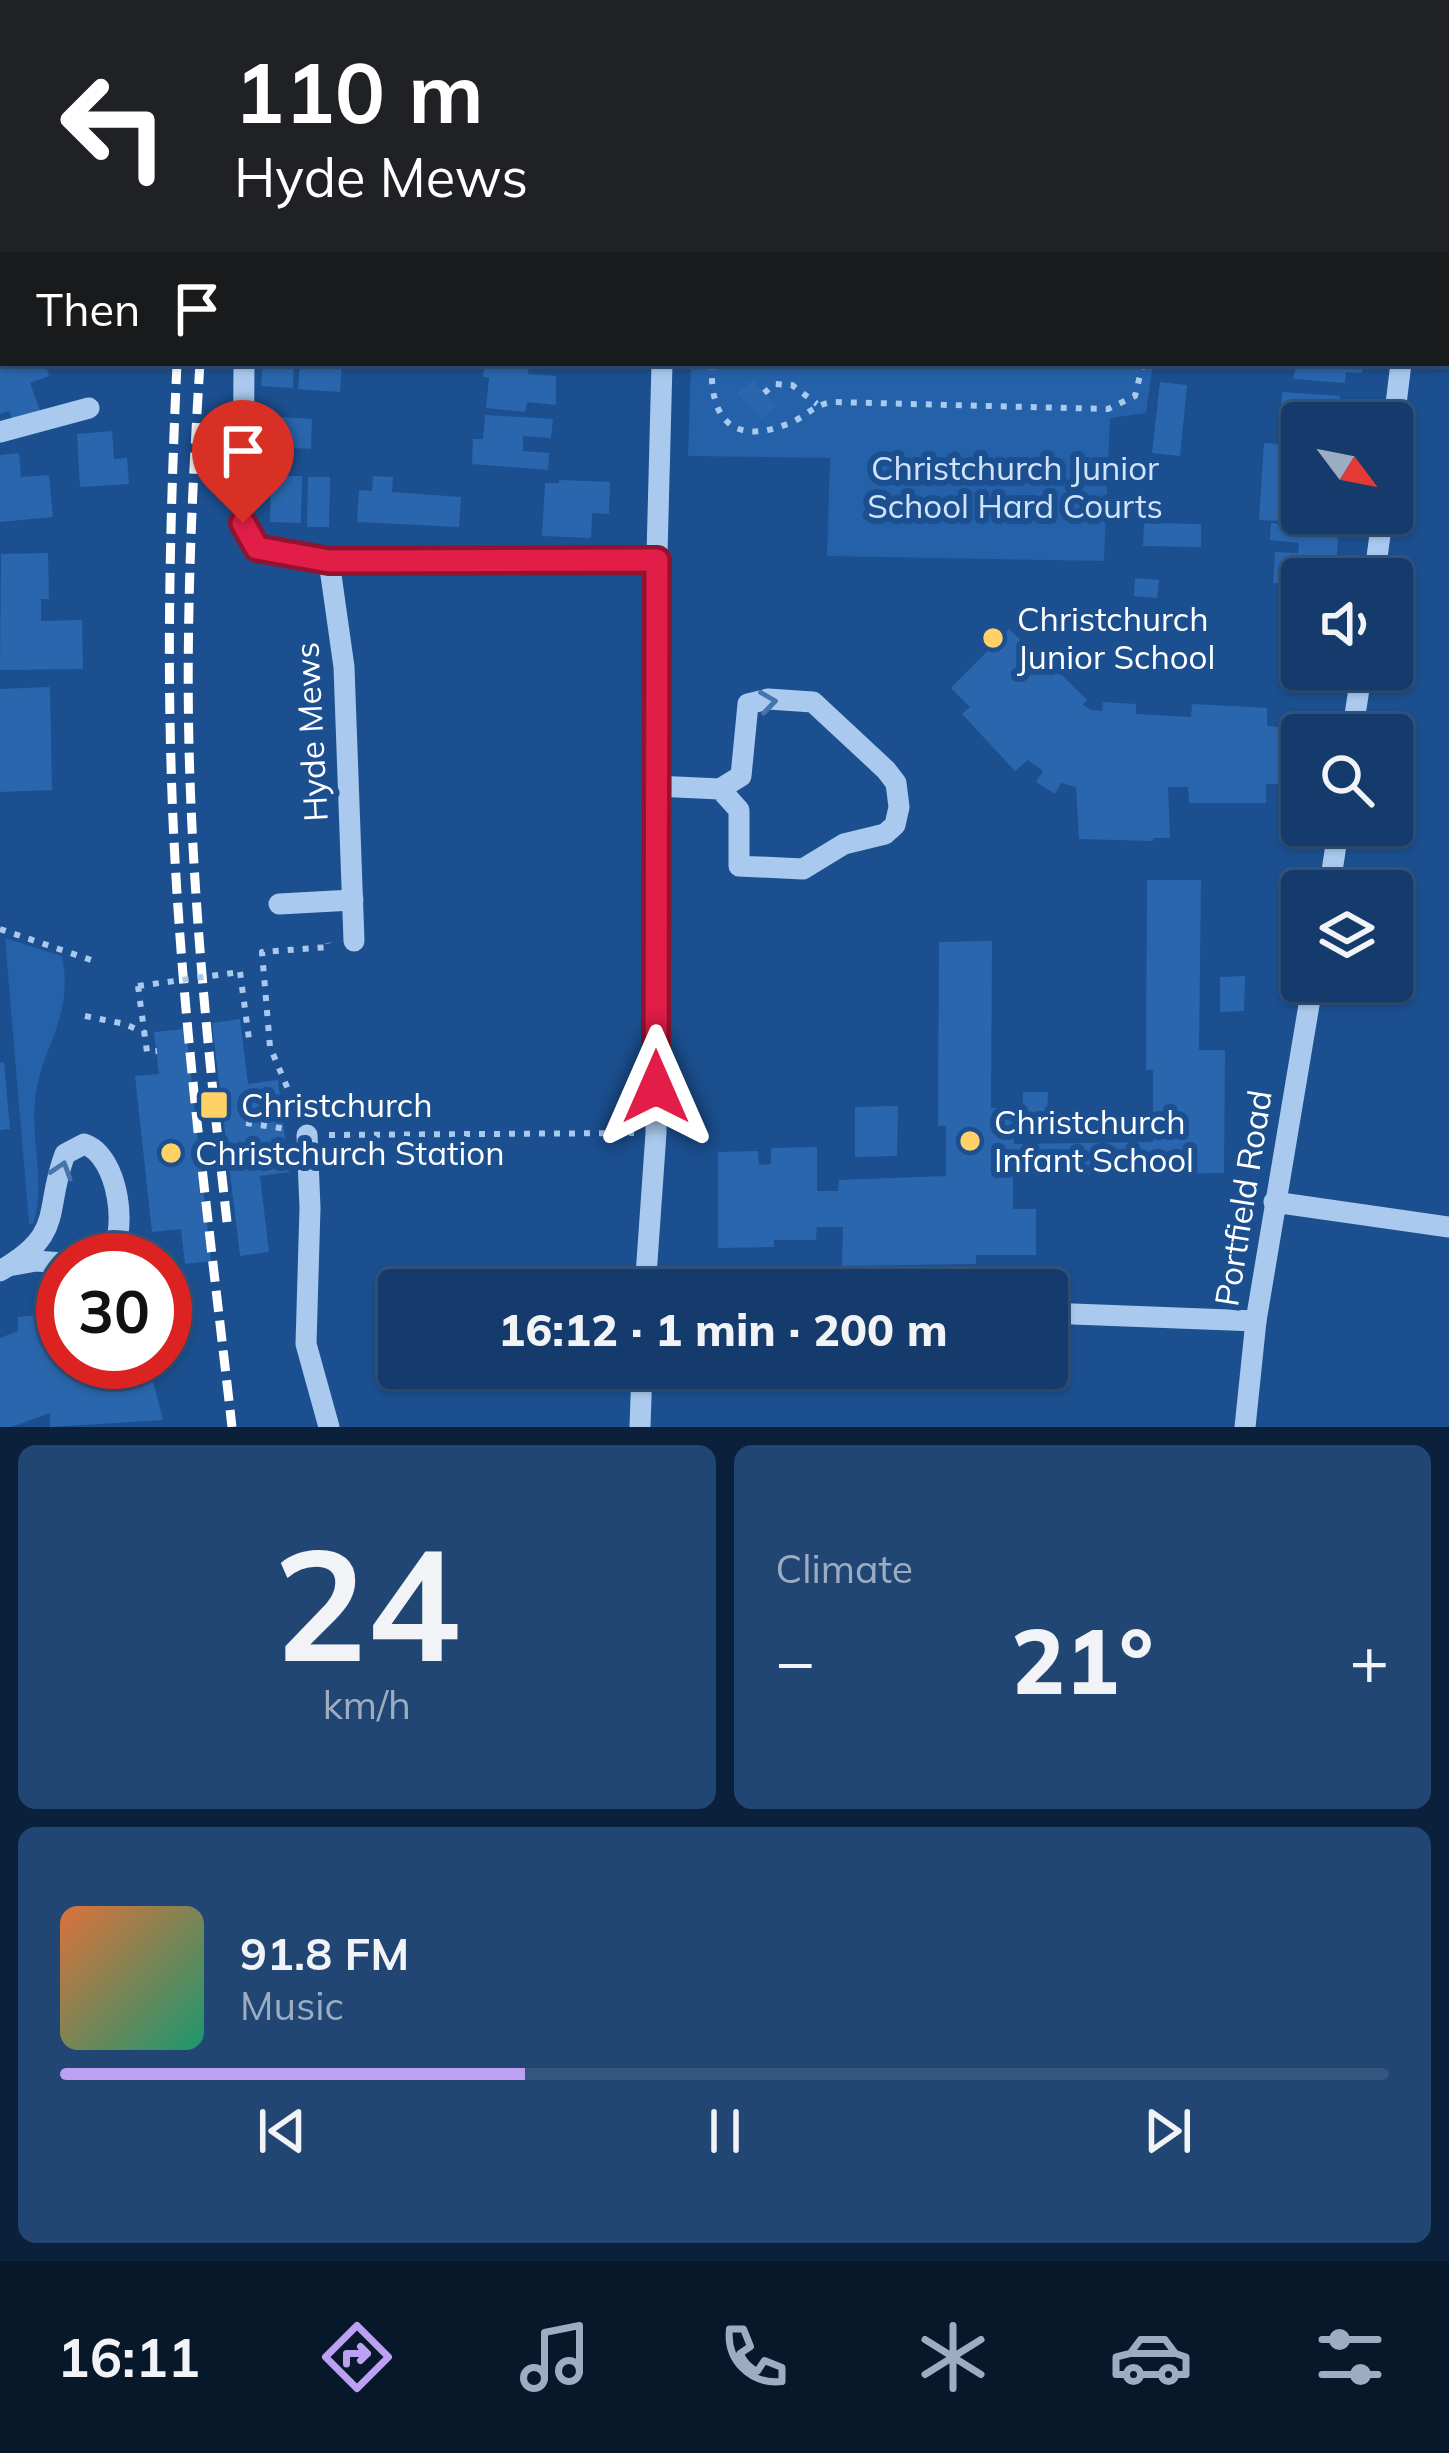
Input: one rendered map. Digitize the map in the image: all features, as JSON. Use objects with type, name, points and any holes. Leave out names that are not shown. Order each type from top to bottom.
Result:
[{"type":"street","points":[[244,366],[243,523],[257,548],[329,561],[657,560]]},
{"type":"street","points":[[646,1269],[656,1132],[662,366]]},
{"type":"street","points":[[1396,402],[1401,366]]},
{"type":"street","points":[[0,432],[89,408]]},
{"type":"street","name":"Hyde Mews","points":[[329,561],[344,667],[355,941]]},
{"type":"street","points":[[656,786],[720,789],[741,776],[748,704],[792,699],[813,702],[886,770],[896,783],[899,807],[895,825],[885,834],[844,844],[803,868],[740,866],[739,810],[720,789]]},
{"type":"street","points":[[279,904],[353,900]]},
{"type":"street","name":"Portfield Road","points":[[1245,1427],[1274,1202],[1309,1002]]},
{"type":"street","points":[[307,1135],[306,1344],[329,1427]]},
{"type":"street","points":[[46,1233],[65,1154],[84,1144],[106,1158],[118,1233]]},
{"type":"street","points":[[1274,1202],[1449,1227]]},
{"type":"street","points":[[4,1269],[36,1244]]},
{"type":"street","points":[[4,1269],[36,1261]]},
{"type":"street","points":[[1068,1314],[1256,1321]]},
{"type":"street","points":[[640,1427],[641,1389]]},
{"type":"path","points":[[712,366],[710,393],[715,408],[726,423],[747,429],[790,423],[817,404],[1108,409],[1135,396],[1143,366]]},
{"type":"path","points":[[764,393],[775,384],[792,385],[817,404]]},
{"type":"path","points":[[307,1135],[270,1047],[262,952],[328,946],[325,902]]},
{"type":"path","points":[[0,928],[94,961]]},
{"type":"path","points":[[157,1051],[147,1052],[138,986],[240,972],[250,1039],[243,1040]]},
{"type":"path","points":[[86,1016],[145,1033]]},
{"type":"path","points":[[246,1123],[307,1135],[656,1132]]},
{"type":"green space","name":"Christchurch Junior School Hard Courts","points":[[691,366],[1153,366],[1146,413],[1110,418],[1104,561],[827,556],[830,458],[688,456]]},
{"type":"green space","points":[[5,938],[62,956],[65,978],[60,1016],[35,1102],[38,1194],[33,1224],[29,1224]]},
{"type":"building","points":[[0,366],[46,366],[49,376],[30,383],[41,413],[14,423],[9,411],[0,414]]},
{"type":"building","points":[[263,366],[294,366],[293,388],[261,386]]},
{"type":"building","points":[[300,366],[342,366],[340,392],[298,389]]},
{"type":"building","points":[[485,366],[529,366],[528,374],[556,376],[556,405],[527,402],[525,412],[486,408],[489,378],[483,377]]},
{"type":"building","points":[[1296,366],[1364,366],[1361,373],[1346,372],[1345,383],[1293,379]]},
{"type":"building","points":[[753,380],[776,406],[761,419],[737,393]]},
{"type":"building","points":[[1160,382],[1187,385],[1180,456],[1152,453]]},
{"type":"building","points":[[1282,392],[1340,396],[1340,402],[1281,402]]},
{"type":"building","points":[[1281,409],[1281,521],[1259,520],[1264,443],[1279,444]]},
{"type":"building","points":[[485,415],[553,419],[551,438],[523,436],[523,451],[549,453],[548,470],[472,464],[473,439],[483,439]]},
{"type":"building","points":[[281,417],[312,419],[311,449],[279,447]]},
{"type":"building","points":[[112,431],[114,459],[127,458],[129,484],[80,487],[77,434]]},
{"type":"building","points":[[19,453],[21,477],[49,475],[53,517],[0,522],[0,455]]},
{"type":"building","points":[[271,476],[302,476],[301,523],[270,522]]},
{"type":"building","points":[[373,476],[393,477],[392,492],[461,497],[459,527],[357,522],[359,490],[372,491]]},
{"type":"building","points":[[308,477],[330,477],[329,527],[307,527]]},
{"type":"building","points":[[610,482],[609,514],[592,513],[591,538],[542,536],[545,483]]},
{"type":"building","points":[[1144,523],[1201,524],[1201,547],[1143,546]]},
{"type":"building","points":[[1271,523],[1281,524],[1281,534],[1339,534],[1337,558],[1281,558],[1281,584],[1273,583],[1275,552],[1298,553],[1299,543],[1270,540]]},
{"type":"building","points":[[48,553],[49,599],[41,599],[41,621],[82,620],[83,669],[0,670],[1,554]]},
{"type":"building","points":[[1135,578],[1159,580],[1157,598],[1134,596]]},
{"type":"building","name":"Christchurch Junior School","points":[[1009,629],[1030,649],[1033,646],[1087,700],[1083,705],[1091,710],[1102,711],[1103,702],[1136,704],[1136,714],[1191,717],[1192,704],[1267,708],[1267,726],[1280,727],[1279,784],[1266,784],[1266,803],[1189,803],[1188,787],[1168,787],[1170,838],[1079,839],[1076,787],[1061,783],[1055,794],[1036,782],[1043,771],[1028,760],[1015,771],[962,714],[970,707],[951,688]]},
{"type":"building","points":[[50,687],[52,790],[0,792],[0,689]]},
{"type":"building","name":"Christchurch Infant School","points":[[1147,880],[1201,880],[1199,1050],[1225,1050],[1224,1173],[1013,1175],[1013,1209],[1036,1209],[1036,1255],[976,1255],[976,1264],[842,1266],[843,1227],[817,1227],[816,1240],[718,1248],[718,1152],[758,1151],[759,1165],[771,1164],[771,1148],[817,1147],[817,1191],[838,1191],[839,1180],[946,1176],[946,1126],[938,1126],[939,942],[992,941],[991,1108],[1014,1108],[1014,1144],[1153,1142],[1153,1070],[1146,1070]]},
{"type":"building","points":[[1245,976],[1244,1011],[1220,1012],[1220,977]]},
{"type":"building","name":"Christchurch Station","points":[[240,1019],[248,1084],[278,1080],[289,1172],[260,1176],[269,1252],[240,1256],[212,1023]]},
{"type":"building","name":"Christchurch Station","points":[[186,1029],[211,1261],[192,1263],[192,1233],[181,1233],[181,1229],[152,1232],[135,1076],[159,1074],[154,1032]]},
{"type":"building","points":[[4,1062],[10,1129],[0,1130],[0,1063]]},
{"type":"building","points":[[1023,1092],[1048,1092],[1047,1115],[1023,1115]]},
{"type":"building","points":[[898,1106],[897,1156],[855,1157],[855,1107]]},
{"type":"building","points":[[36,1315],[36,1389],[155,1389],[163,1420],[50,1427],[50,1413],[0,1427],[0,1338],[18,1331],[18,1317]]},
{"type":"railway","points":[[177,366],[170,614],[174,847],[194,1096],[232,1427]]},
{"type":"railway","points":[[200,366],[190,555],[189,747],[198,929],[228,1231]]},
{"type":"place","name":"Christchurch Junior School","points":[[993,638]]},
{"type":"place","name":"Christchurch","points":[[214,1105]]},
{"type":"place","name":"Christchurch Infant School","points":[[970,1141]]},
{"type":"place","name":"Christchurch Station","points":[[171,1153]]},
{"type":"route","points":[[243,523],[257,548],[329,561],[657,560],[656,1087]]}]
